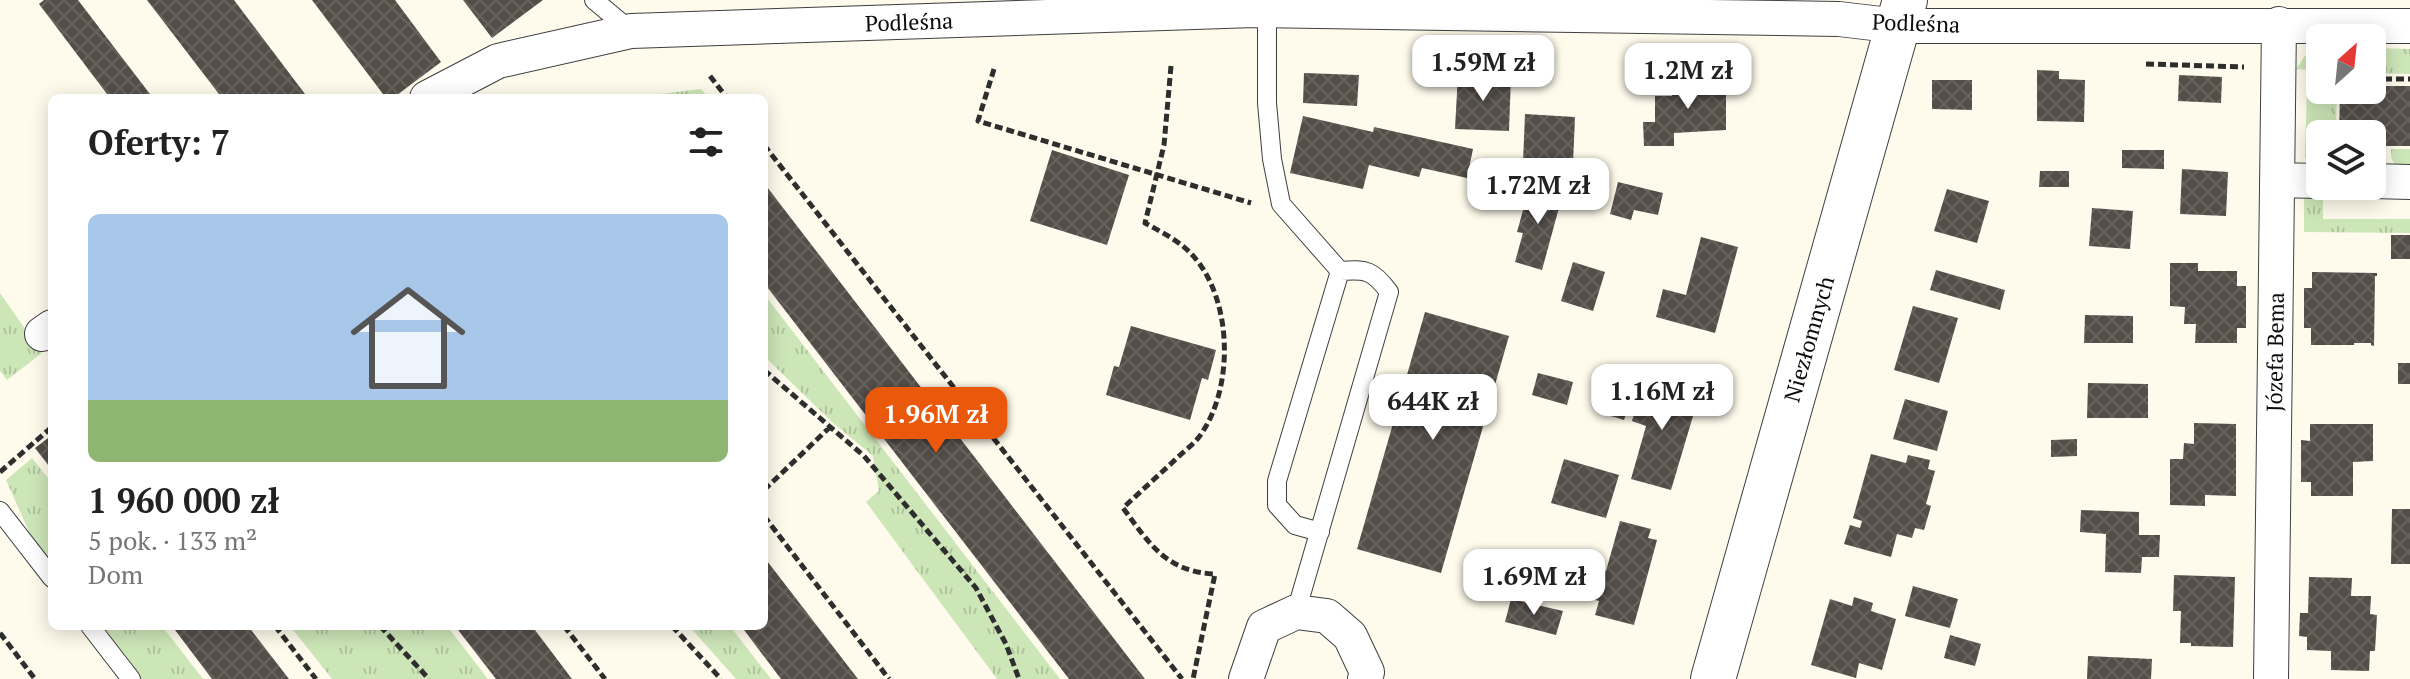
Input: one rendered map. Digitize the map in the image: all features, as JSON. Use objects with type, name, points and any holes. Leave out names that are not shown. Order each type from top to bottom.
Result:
[{"type":"street","name":"Podleśna","points":[[435,94],[498,61],[631,31],[1259,7],[1862,20],[1901,13],[2410,26]]},
{"type":"street","name":"Niezłomnych","points":[[1713,679],[1901,13]]},
{"type":"street","name":"Józefa Bema","points":[[2271,679],[2279,24]]},
{"type":"street","points":[[2277,180],[2306,181]]},
{"type":"street","points":[[2386,181],[2410,182]]},
{"type":"street","points":[[1246,679],[1264,627],[1296,612],[1327,616],[1350,636],[1367,672],[1365,679]]},
{"type":"lane","points":[[594,0],[631,31]]},
{"type":"lane","points":[[1259,7],[1272,159],[1281,204],[1340,271]]},
{"type":"lane","points":[[1296,612],[1389,292],[1380,280],[1362,269],[1340,271]]},
{"type":"lane","points":[[1320,532],[1295,525],[1277,505],[1277,481],[1340,271]]},
{"type":"lane","points":[[0,511],[48,573]]},
{"type":"lane","points":[[93,630],[131,679]]},
{"type":"path","points":[[2140,64],[2249,68]]},
{"type":"path","points":[[1171,66],[1164,145],[1145,223],[1173,239],[1194,258],[1210,282],[1224,329],[1223,371],[1213,410],[1199,437],[1123,508],[1155,550],[1177,567],[1198,574],[1215,574],[1193,679]]},
{"type":"path","points":[[994,69],[978,121],[1251,203]]},
{"type":"path","points":[[710,76],[724,94]]},
{"type":"path","points":[[2386,79],[2410,79]]},
{"type":"path","points":[[768,150],[1182,679]]},
{"type":"path","points":[[768,374],[864,456],[976,588],[1006,644],[1019,679]]},
{"type":"path","points":[[768,486],[829,428]]},
{"type":"path","points":[[0,472],[48,430]]},
{"type":"path","points":[[768,521],[889,679]]},
{"type":"path","points":[[278,630],[316,679]]},
{"type":"path","points":[[384,630],[429,679]]},
{"type":"path","points":[[567,630],[605,679]]},
{"type":"path","points":[[676,630],[721,679]]},
{"type":"path","points":[[0,633],[35,679]]},
{"type":"green space","points":[[2386,48],[2410,49],[2410,74],[2386,73]]},
{"type":"green space","points":[[2305,56],[2306,70],[2296,69]]},
{"type":"green space","points":[[701,89],[705,94],[661,94]]},
{"type":"green space","points":[[2306,104],[2337,104],[2336,120],[2306,120]]},
{"type":"green space","points":[[2391,149],[2410,149],[2410,168],[2396,168]]},
{"type":"green space","points":[[2304,199],[2323,200],[2323,219],[2410,219],[2410,233],[2304,232]]},
{"type":"green space","points":[[0,293],[42,353],[7,380],[0,371]]},
{"type":"green space","points":[[768,299],[1060,679],[997,679],[866,502],[879,491],[873,456],[832,422],[768,360]]},
{"type":"green space","points":[[32,458],[48,478],[48,568],[31,536],[6,480]]},
{"type":"green space","points":[[86,630],[165,630],[203,679],[123,679]]},
{"type":"green space","points":[[293,630],[450,630],[488,679],[332,679]]},
{"type":"green space","points":[[693,630],[733,630],[771,679],[736,679]]},
{"type":"building","points":[[44,0],[78,0],[150,94],[107,94],[39,4]]},
{"type":"building","points":[[147,0],[234,0],[305,94],[219,94]]},
{"type":"building","points":[[312,0],[395,0],[441,62],[398,94],[383,94]]},
{"type":"building","points":[[463,0],[543,0],[492,38]]},
{"type":"building","points":[[2037,70],[2059,71],[2059,79],[2085,80],[2084,122],[2037,121]]},
{"type":"building","points":[[1304,73],[1359,75],[1357,106],[1303,103]]},
{"type":"building","points":[[1458,74],[1511,76],[1509,131],[1455,129]]},
{"type":"building","points":[[2179,75],[2222,77],[2221,103],[2178,101]]},
{"type":"building","points":[[1693,77],[1726,78],[1726,130],[1674,133],[1674,146],[1644,146],[1643,122],[1655,122],[1655,96],[1672,96],[1672,85],[1693,85]]},
{"type":"building","points":[[1932,80],[1972,80],[1972,110],[1932,109]]},
{"type":"building","points":[[2386,86],[2410,86],[2410,146],[2386,146],[2386,120],[2339,120],[2340,104],[2386,104]]},
{"type":"building","points":[[1525,114],[1575,117],[1573,164],[1523,162]]},
{"type":"building","points":[[1303,116],[1373,132],[1374,127],[1473,149],[1467,178],[1422,168],[1419,177],[1369,165],[1363,189],[1290,173]]},
{"type":"building","points":[[1052,150],[1129,175],[1107,245],[1030,221]]},
{"type":"building","points":[[2122,150],[2164,150],[2164,169],[2122,168]]},
{"type":"building","points":[[2182,169],[2228,172],[2226,216],[2180,214]]},
{"type":"building","points":[[2040,171],[2069,171],[2069,187],[2039,187]]},
{"type":"building","points":[[1618,182],[1663,193],[1658,215],[1634,210],[1631,220],[1610,214]]},
{"type":"building","points":[[1530,185],[1563,193],[1542,270],[1515,262],[1523,233],[1517,232]]},
{"type":"building","points":[[768,188],[1145,679],[1069,679],[768,288]]},
{"type":"building","points":[[1947,189],[1989,201],[1977,243],[1934,231]]},
{"type":"building","points":[[2092,208],[2133,211],[2130,249],[2089,246]]},
{"type":"building","points":[[2391,235],[2410,235],[2410,259],[2391,259]]},
{"type":"building","points":[[1701,237],[1738,247],[1715,333],[1656,317],[1663,289],[1686,295]]},
{"type":"building","points":[[1573,262],[1605,272],[1593,311],[1561,301]]},
{"type":"building","points":[[2170,263],[2198,263],[2198,271],[2237,271],[2237,286],[2246,286],[2246,328],[2237,328],[2237,343],[2195,343],[2196,324],[2184,324],[2185,307],[2170,306]]},
{"type":"building","points":[[1936,270],[2005,290],[2000,310],[1930,290]]},
{"type":"building","points":[[2312,272],[2377,273],[2374,346],[2371,343],[2311,345],[2311,328],[2304,328],[2304,288],[2312,288]]},
{"type":"building","points":[[1913,306],[1958,318],[1939,383],[1894,370]]},
{"type":"building","points":[[1425,312],[1509,336],[1441,573],[1357,549]]},
{"type":"building","points":[[2085,315],[2133,316],[2133,343],[2084,343]]},
{"type":"building","points":[[1131,326],[1216,350],[1208,380],[1202,378],[1190,420],[1106,395],[1114,366],[1119,367]]},
{"type":"building","points":[[2398,363],[2410,363],[2410,384],[2398,384]]},
{"type":"building","points":[[1538,373],[1573,382],[1567,405],[1532,395]]},
{"type":"building","points":[[1644,380],[1699,396],[1671,490],[1631,479],[1646,426],[1632,421]]},
{"type":"building","points":[[2088,383],[2148,384],[2148,418],[2087,418]]},
{"type":"building","points":[[1608,392],[1631,399],[1624,420],[1601,413]]},
{"type":"building","points":[[1905,399],[1948,411],[1937,451],[1893,439]]},
{"type":"building","points":[[2194,423],[2236,424],[2236,496],[2205,495],[2205,506],[2170,505],[2170,459],[2183,459],[2184,443],[2194,444]]},
{"type":"building","points":[[2310,424],[2373,424],[2373,461],[2353,462],[2353,496],[2311,496],[2311,482],[2301,482],[2301,440],[2310,441]]},
{"type":"building","points":[[48,438],[48,465],[35,448]]},
{"type":"building","points":[[2077,439],[2077,456],[2051,457],[2051,440]]},
{"type":"building","points":[[1871,454],[1906,463],[1908,455],[1930,460],[1928,469],[1935,471],[1926,504],[1931,506],[1924,530],[1915,528],[1912,538],[1897,534],[1891,557],[1844,544],[1850,525],[1860,528],[1862,521],[1853,518]]},
{"type":"building","points":[[1564,459],[1619,475],[1606,518],[1551,503]]},
{"type":"building","points":[[2392,509],[2410,509],[2410,564],[2391,564]]},
{"type":"building","points":[[2081,510],[2139,512],[2139,535],[2160,535],[2159,557],[2142,557],[2141,573],[2105,572],[2106,534],[2080,532]]},
{"type":"building","points":[[1620,521],[1651,529],[1648,538],[1657,540],[1634,625],[1595,615],[1599,601],[1583,596],[1591,567],[1606,571]]},
{"type":"building","points":[[768,562],[858,679],[781,679],[744,630],[768,630]]},
{"type":"building","points":[[2174,575],[2235,577],[2233,647],[2180,643],[2181,611],[2173,611]]},
{"type":"building","points":[[2309,577],[2352,578],[2351,596],[2371,596],[2370,614],[2377,615],[2375,651],[2370,651],[2369,671],[2331,670],[2331,651],[2307,650],[2307,637],[2299,636],[2300,613],[2308,613]]},
{"type":"building","points":[[1913,586],[1958,599],[1950,628],[1905,616]]},
{"type":"building","points":[[1854,597],[1873,603],[1871,611],[1896,619],[1882,670],[1859,663],[1856,678],[1811,665],[1830,599],[1852,606]]},
{"type":"building","points":[[1511,599],[1563,611],[1556,635],[1505,622]]},
{"type":"building","points":[[175,630],[251,630],[289,679],[212,679]]},
{"type":"building","points":[[458,630],[535,630],[572,679],[496,679]]},
{"type":"building","points":[[1950,635],[1981,644],[1975,666],[1944,658]]},
{"type":"building","points":[[2088,656],[2152,659],[2151,679],[2087,679]]}]
